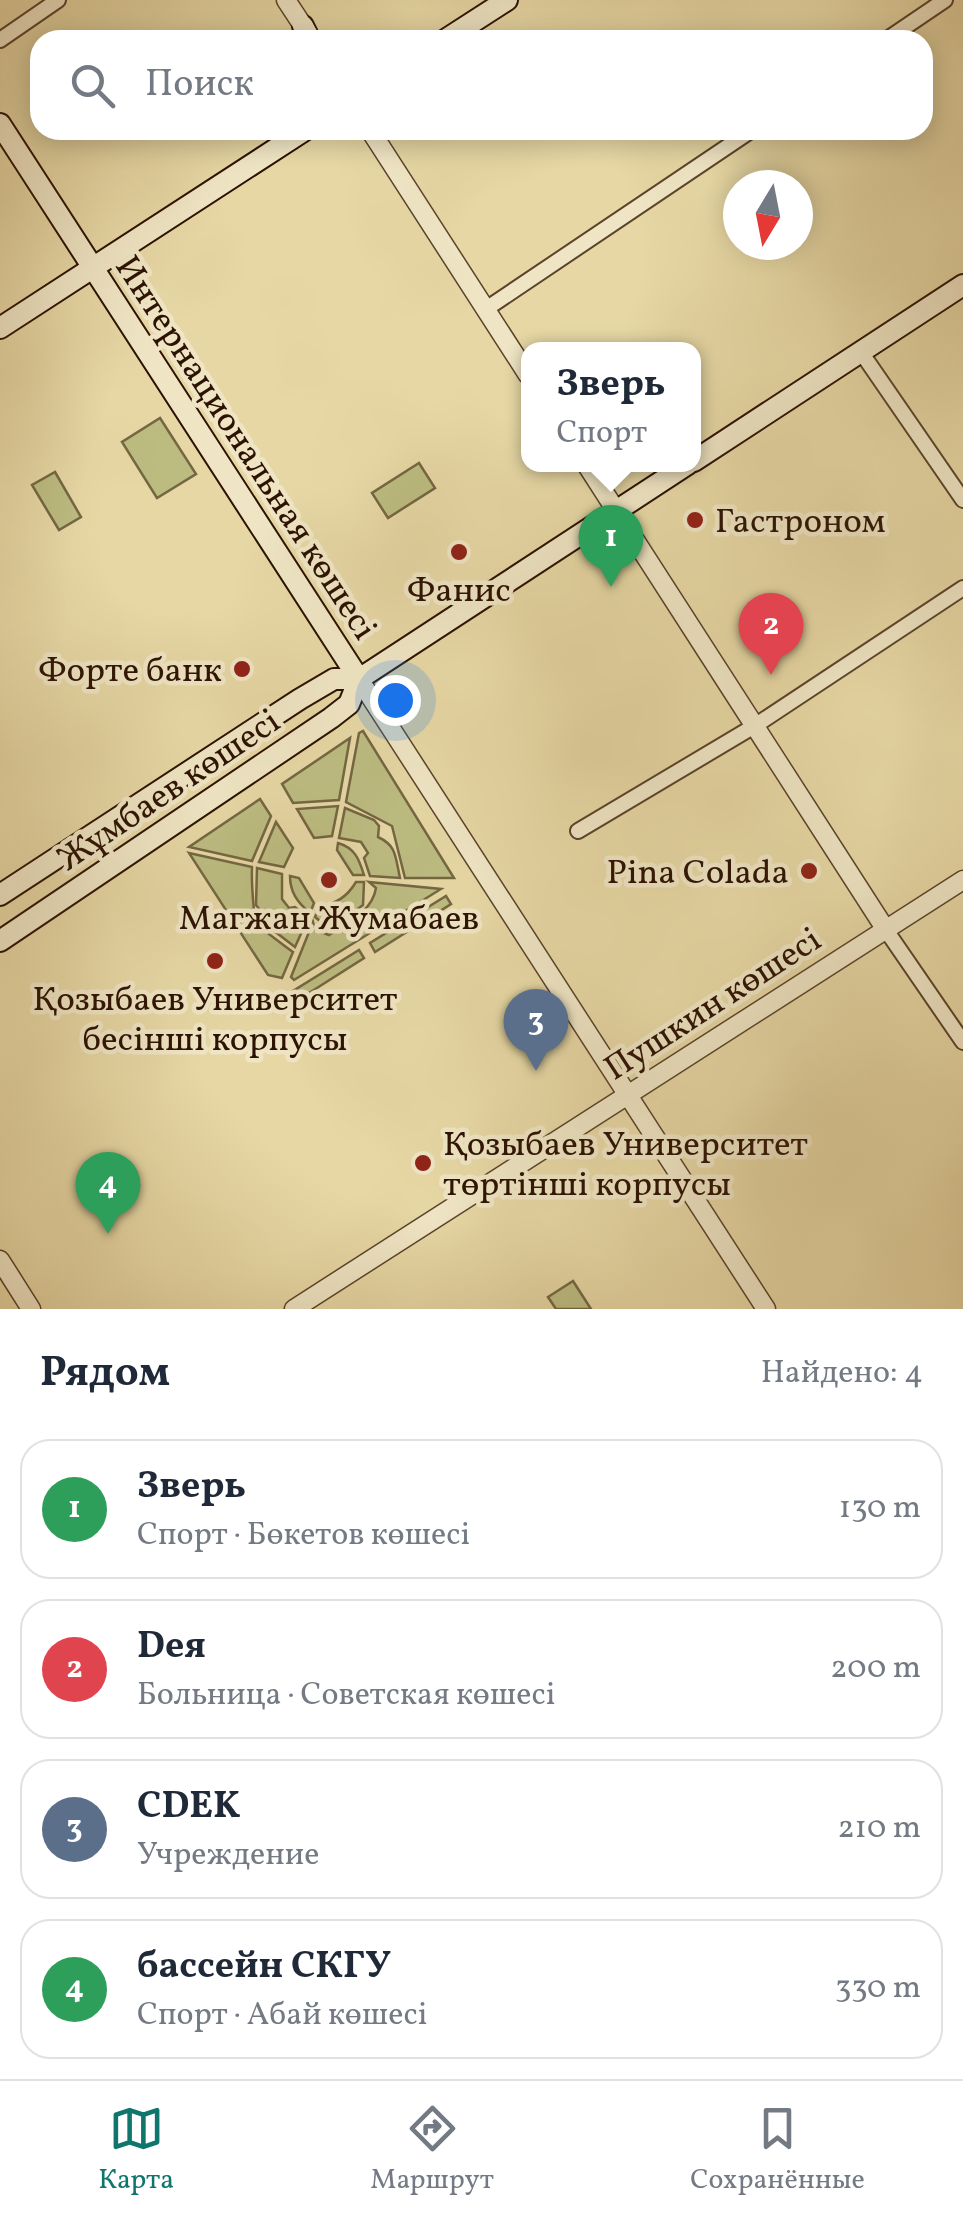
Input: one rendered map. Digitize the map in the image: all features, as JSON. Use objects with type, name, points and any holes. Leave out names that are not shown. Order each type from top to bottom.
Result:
[{"type":"main road","points":[[460,30],[507,0]]},
{"type":"main road","name":"Интернациональная көшесі","points":[[0,124],[359,679]]},
{"type":"main road","points":[[0,328],[286,140]]},
{"type":"main road","name":"Жұмбаев көшесі","points":[[701,456],[963,285]]},
{"type":"main road","name":"Жұмбаев көшесі","points":[[0,895],[316,688],[334,680],[359,679],[677,472]]},
{"type":"main road","name":"Жұмбаев көшесі","points":[[0,940],[332,718],[349,704],[359,679]]},
{"type":"street","points":[[0,40],[58,0]]},
{"type":"street","points":[[286,0],[306,30]]},
{"type":"street","points":[[901,30],[945,0]]},
{"type":"street","points":[[376,140],[521,364]]},
{"type":"street","points":[[486,309],[737,140]]},
{"type":"street","points":[[861,352],[963,500]]},
{"type":"street","points":[[591,472],[886,930],[963,1042]]},
{"type":"street","points":[[578,831],[756,724],[963,588]]},
{"type":"street","name":"Интернациональная көшесі","points":[[359,679],[766,1309]]},
{"type":"street","name":"Пушкин көшесі","points":[[294,1309],[963,880]]},
{"type":"street","points":[[0,1260],[32,1309]]},
{"type":"green space","points":[[160,418],[196,474],[157,498],[122,442]]},
{"type":"green space","points":[[419,463],[435,488],[388,518],[372,493]]},
{"type":"green space","points":[[55,472],[81,517],[59,530],[32,485]]},
{"type":"green space","points":[[363,731],[454,878],[405,878],[392,826],[346,802],[359,733]]},
{"type":"green space","points":[[350,738],[339,800],[293,803],[282,784]]},
{"type":"green space","points":[[260,799],[271,816],[252,861],[189,847]]},
{"type":"green space","points":[[338,806],[332,836],[314,838],[297,809]]},
{"type":"green space","points":[[345,808],[379,826],[378,837],[392,848],[400,878],[370,876],[364,858],[368,853],[361,842],[339,838]]},
{"type":"green space","points":[[276,822],[293,848],[284,867],[259,862]]},
{"type":"green space","points":[[338,843],[356,855],[364,875],[353,875],[337,850]]},
{"type":"green space","points":[[189,853],[252,867],[255,924],[293,952],[282,978],[268,975]]},
{"type":"green space","points":[[257,868],[282,874],[282,899],[289,908],[295,907],[308,918],[295,947],[269,925],[270,913],[256,905]]},
{"type":"green space","points":[[290,876],[299,878],[314,903],[310,913],[295,896]]},
{"type":"green space","points":[[356,882],[364,882],[363,905],[330,929],[315,917],[319,907],[341,899]]},
{"type":"green space","points":[[369,882],[441,889],[294,980],[291,977],[313,922],[315,930],[329,935],[351,921],[374,896],[376,888]]},
{"type":"green space","points":[[446,896],[451,904],[375,952],[370,943]]},
{"type":"green space","points":[[359,950],[364,958],[298,1000],[293,991]]},
{"type":"green space","points":[[573,1281],[591,1309],[556,1309],[548,1297]]},
{"type":"place","name":"Гастроном","points":[[695,520]]},
{"type":"place","name":"Фанис","points":[[459,552]]},
{"type":"place","name":"Зверь","points":[[611,587]]},
{"type":"place","name":"Форте банк","points":[[242,669]]},
{"type":"place","name":"Deя","points":[[771,675]]},
{"type":"place","name":"Pina Colada","points":[[809,871]]},
{"type":"place","name":"Магжан Жумабаев","points":[[329,880]]},
{"type":"place","name":"Қозыбаев Университет бесінші корпусы","points":[[215,961]]},
{"type":"place","name":"CDEK","points":[[536,1071]]},
{"type":"place","name":"Қозыбаев Университет төртінші корпусы","points":[[423,1163]]},
{"type":"place","name":"бассейн СКГУ","points":[[108,1234]]}]
